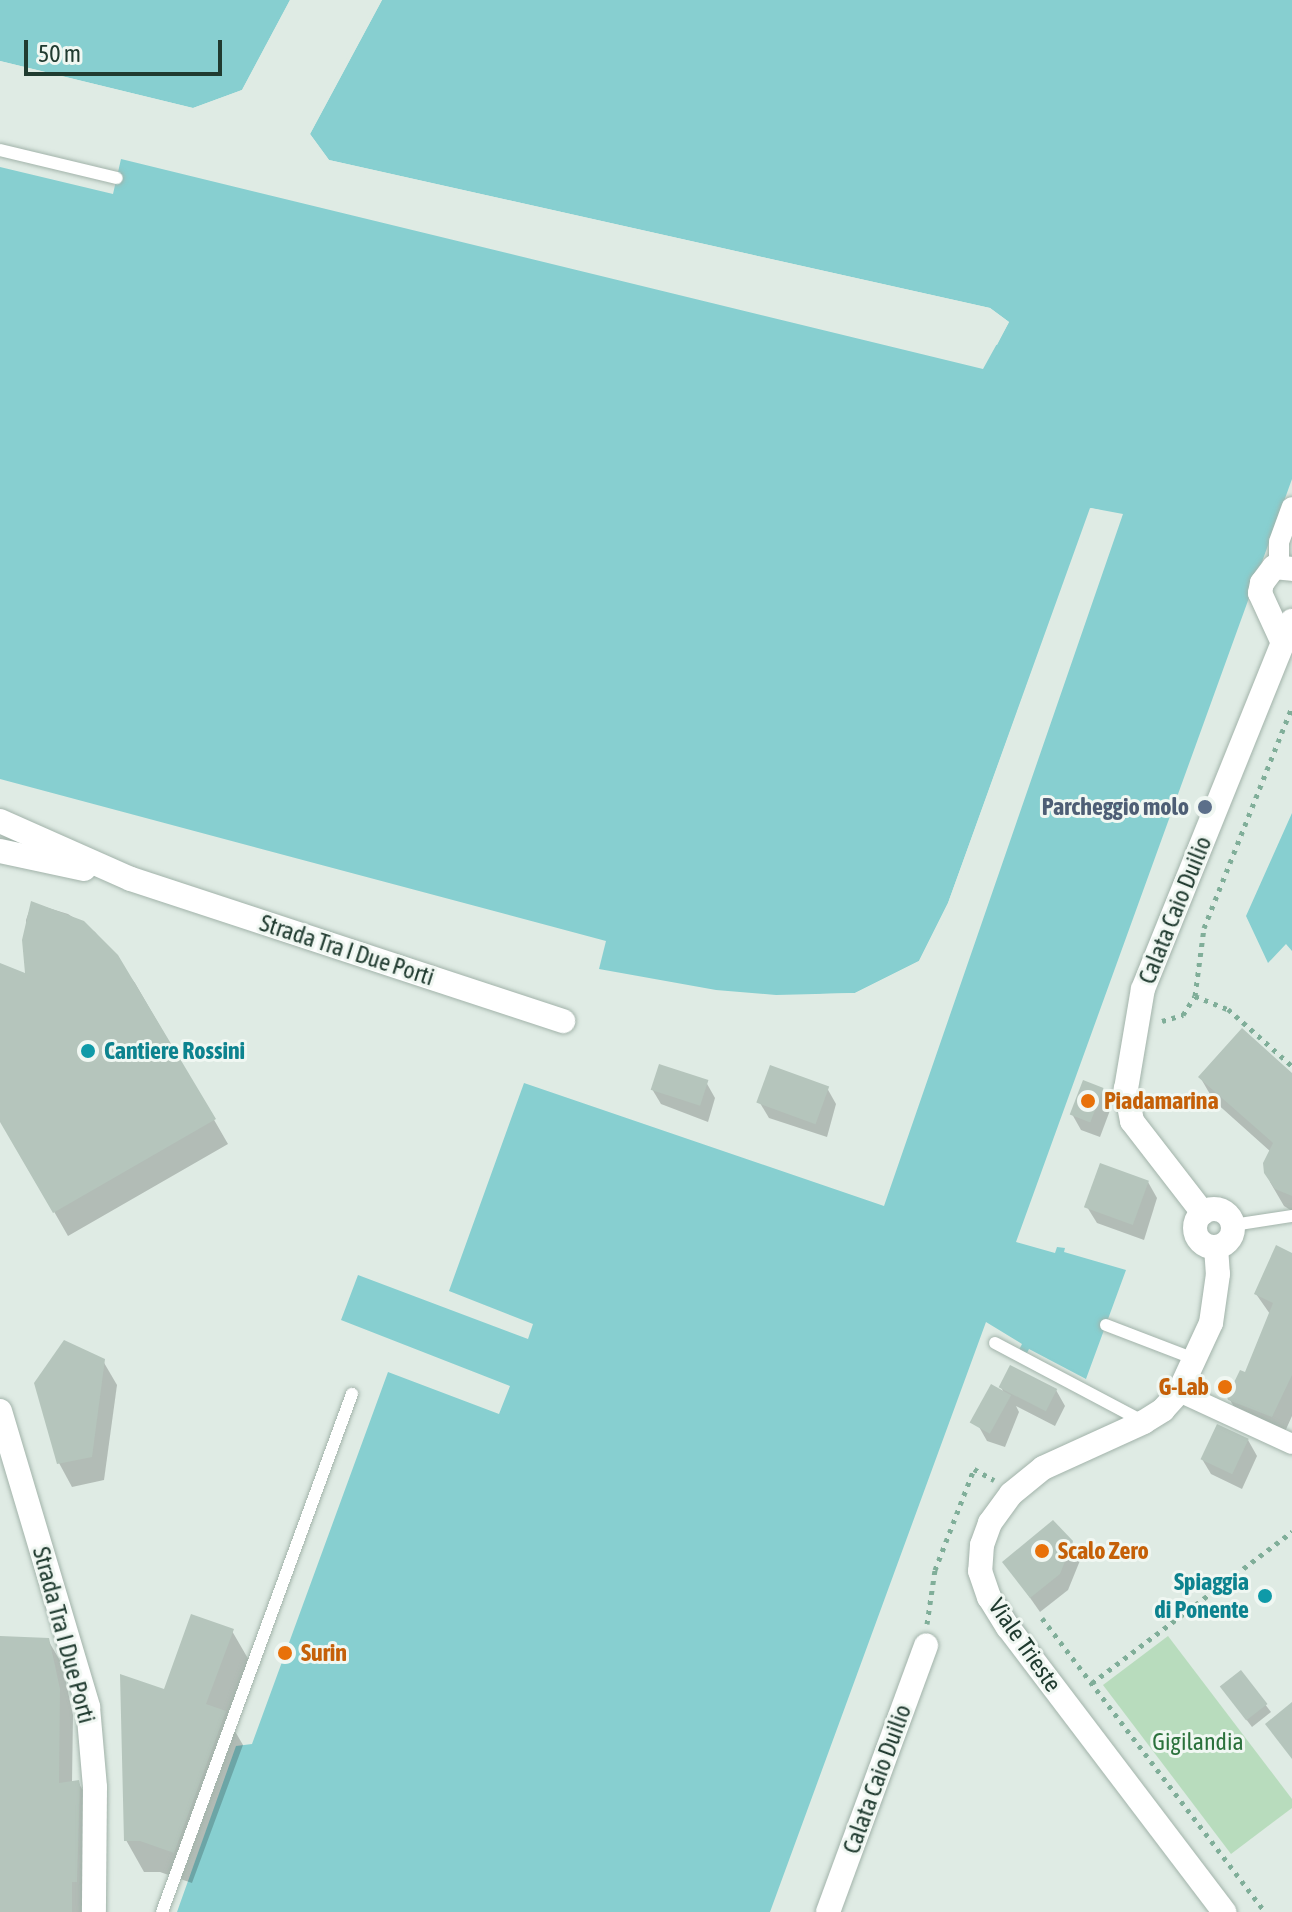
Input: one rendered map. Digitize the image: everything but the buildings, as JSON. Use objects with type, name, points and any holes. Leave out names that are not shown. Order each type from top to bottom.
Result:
[{"type":"street","name":"Calata Caio Duilio","points":[[1203,1213],[1132,1121],[1126,1089],[1143,989],[1288,632],[1260,593],[1267,574],[1285,568],[1279,542],[1292,507]]},
{"type":"street","name":"Strada Tra I Due Porti","points":[[0,821],[131,879],[563,1021]]},
{"type":"street","name":"Strada Tra I Due Porti","points":[[0,851],[131,879]]},
{"type":"street","points":[[1221,1211],[1233,1225],[1227,1242],[1216,1247],[1198,1238],[1196,1225],[1203,1213],[1221,1211]]},
{"type":"street","name":"Viale Trieste","points":[[1216,1247],[1218,1274],[1211,1323],[1197,1360],[1179,1392],[1163,1410],[1144,1422],[1043,1468],[1011,1494],[990,1523],[982,1545],[980,1571],[989,1597],[1008,1627],[1224,1912]]},
{"type":"street","points":[[1179,1392],[1292,1444]]},
{"type":"street","name":"Strada Tra I Due Porti","points":[[0,1411],[88,1707],[95,1787],[94,1912]]},
{"type":"street","name":"Calata Caio Duilio","points":[[828,1912],[926,1645]]},
{"type":"lane","points":[[0,150],[117,178]]},
{"type":"lane","points":[[1233,1225],[1292,1216]]},
{"type":"lane","points":[[1106,1325],[1197,1360]]},
{"type":"lane","points":[[995,1343],[1144,1422]]},
{"type":"lane","points":[[162,1912],[352,1394]]},
{"type":"path","points":[[1137,1027],[1183,1015],[1195,996],[1204,928],[1292,707]]},
{"type":"path","points":[[1195,996],[1228,1009],[1292,1066]]},
{"type":"path","points":[[926,1645],[935,1570],[974,1469],[1011,1494]]},
{"type":"path","points":[[1091,1683],[1292,1532]]},
{"type":"path","points":[[1042,1618],[1265,1912]]},
{"type":"green space","name":"Gigilandia","points":[[1168,1636],[1292,1799],[1292,1808],[1231,1854],[1103,1685]]},
{"type":"water","points":[[0,0],[290,0],[242,90],[193,108],[0,61]]},
{"type":"water","points":[[382,0],[1292,0],[1292,479],[1016,1242],[1055,1253],[1057,1247],[1065,1248],[1064,1252],[1126,1270],[1086,1379],[1029,1349],[1027,1353],[1019,1350],[1022,1344],[986,1322],[770,1912],[177,1912],[236,1746],[252,1744],[388,1372],[499,1414],[510,1386],[341,1320],[358,1275],[528,1339],[533,1324],[449,1291],[524,1083],[884,1206],[1123,514],[1091,508],[948,903],[919,961],[855,993],[776,995],[716,990],[599,969],[606,941],[0,779],[0,167],[113,194],[121,159],[983,369],[1009,322],[990,308],[329,160],[310,134]]},
{"type":"water","points":[[1292,813],[1292,951],[1286,944],[1268,963],[1246,916]]},
{"type":"pier","points":[[290,0],[294,0],[245,92],[194,112],[0,65],[0,61],[193,108],[242,90]]},
{"type":"pier","points":[[378,0],[382,0],[310,134],[329,160],[990,308],[1009,322],[997,345],[993,344],[1004,323],[988,311],[327,164],[306,133]]},
{"type":"pier","points":[[1090,508],[1100,510],[1098,514],[1093,512],[952,904],[922,963],[856,997],[816,998],[820,994],[855,993],[919,961],[948,903]]},
{"type":"place","name":"Parcheggio molo","points":[[1205,807]]},
{"type":"place","name":"Cantiere Rossini","points":[[88,1051]]},
{"type":"place","name":"Piadamarina","points":[[1088,1101]]},
{"type":"place","name":"G-Lab","points":[[1225,1387]]},
{"type":"place","name":"Scalo Zero","points":[[1042,1551]]},
{"type":"place","name":"Spiaggia di Ponente","points":[[1265,1596]]},
{"type":"place","name":"Surin","points":[[285,1653]]}]
